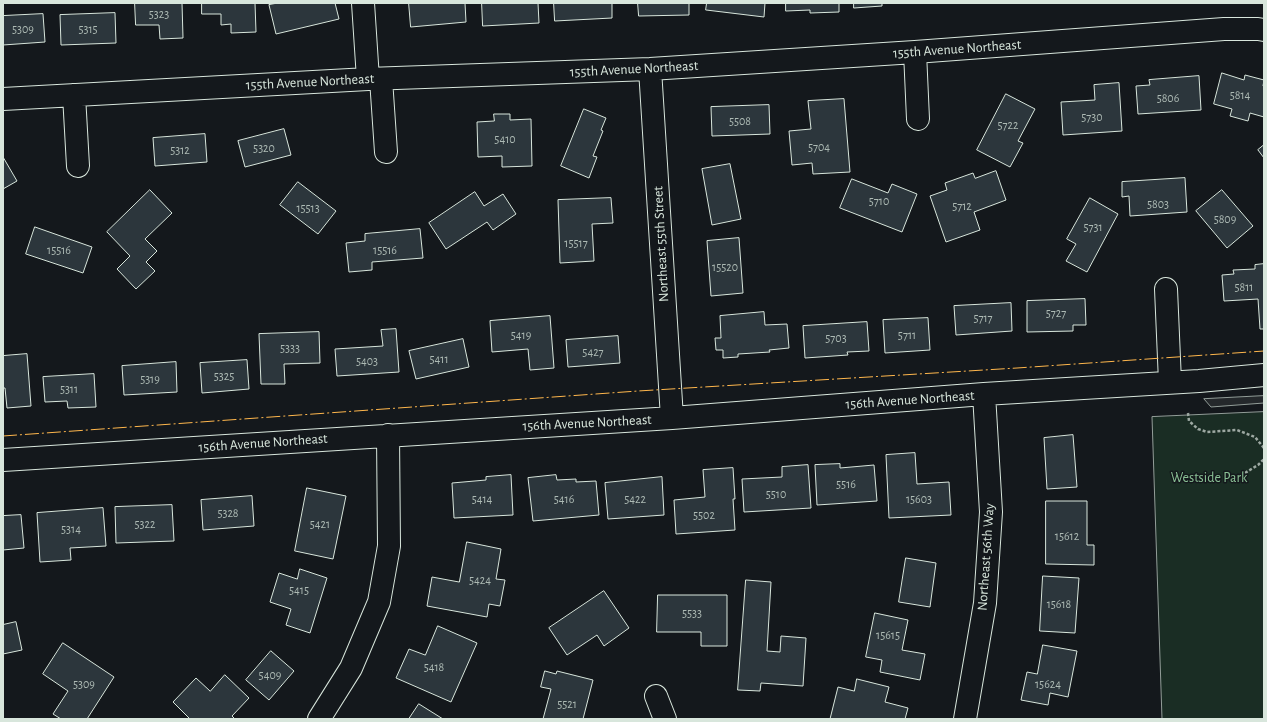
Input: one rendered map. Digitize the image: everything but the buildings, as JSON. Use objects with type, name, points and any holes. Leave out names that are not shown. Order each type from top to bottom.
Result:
[{"type":"street","points":[[363,3],[386,152]]},
{"type":"street","name":"155th Avenue Northeast","points":[[3,100],[375,79],[650,69],[915,52],[1224,29],[1264,30]]},
{"type":"street","points":[[915,52],[918,119]]},
{"type":"street","name":"Northeast 55th Street","points":[[650,69],[672,418]]},
{"type":"street","points":[[74,95],[78,166]]},
{"type":"street","points":[[1166,289],[1170,382]]},
{"type":"street","name":"156th Avenue Northeast","points":[[3,460],[672,418],[984,394],[1264,375]]},
{"type":"street","name":"Northeast 56th Way","points":[[965,719],[985,603],[991,512],[984,394]]},
{"type":"street","points":[[319,719],[351,668],[379,602],[389,546],[388,435]]},
{"type":"street","points":[[656,696],[665,719]]},
{"type":"path","points":[[1188,413],[1189,421],[1198,429],[1207,432],[1237,430],[1255,437],[1264,448]]},
{"type":"path","points":[[1245,473],[1258,465],[1264,459]]},
{"type":"green space","name":"Westside Park","points":[[1264,412],[1264,719],[1162,719],[1152,417]]},
{"type":"shaded area","points":[[1264,396],[1264,403],[1211,407],[1204,399]]},
{"type":"power","points":[[3,436],[638,391],[1017,368],[1264,351]]}]
